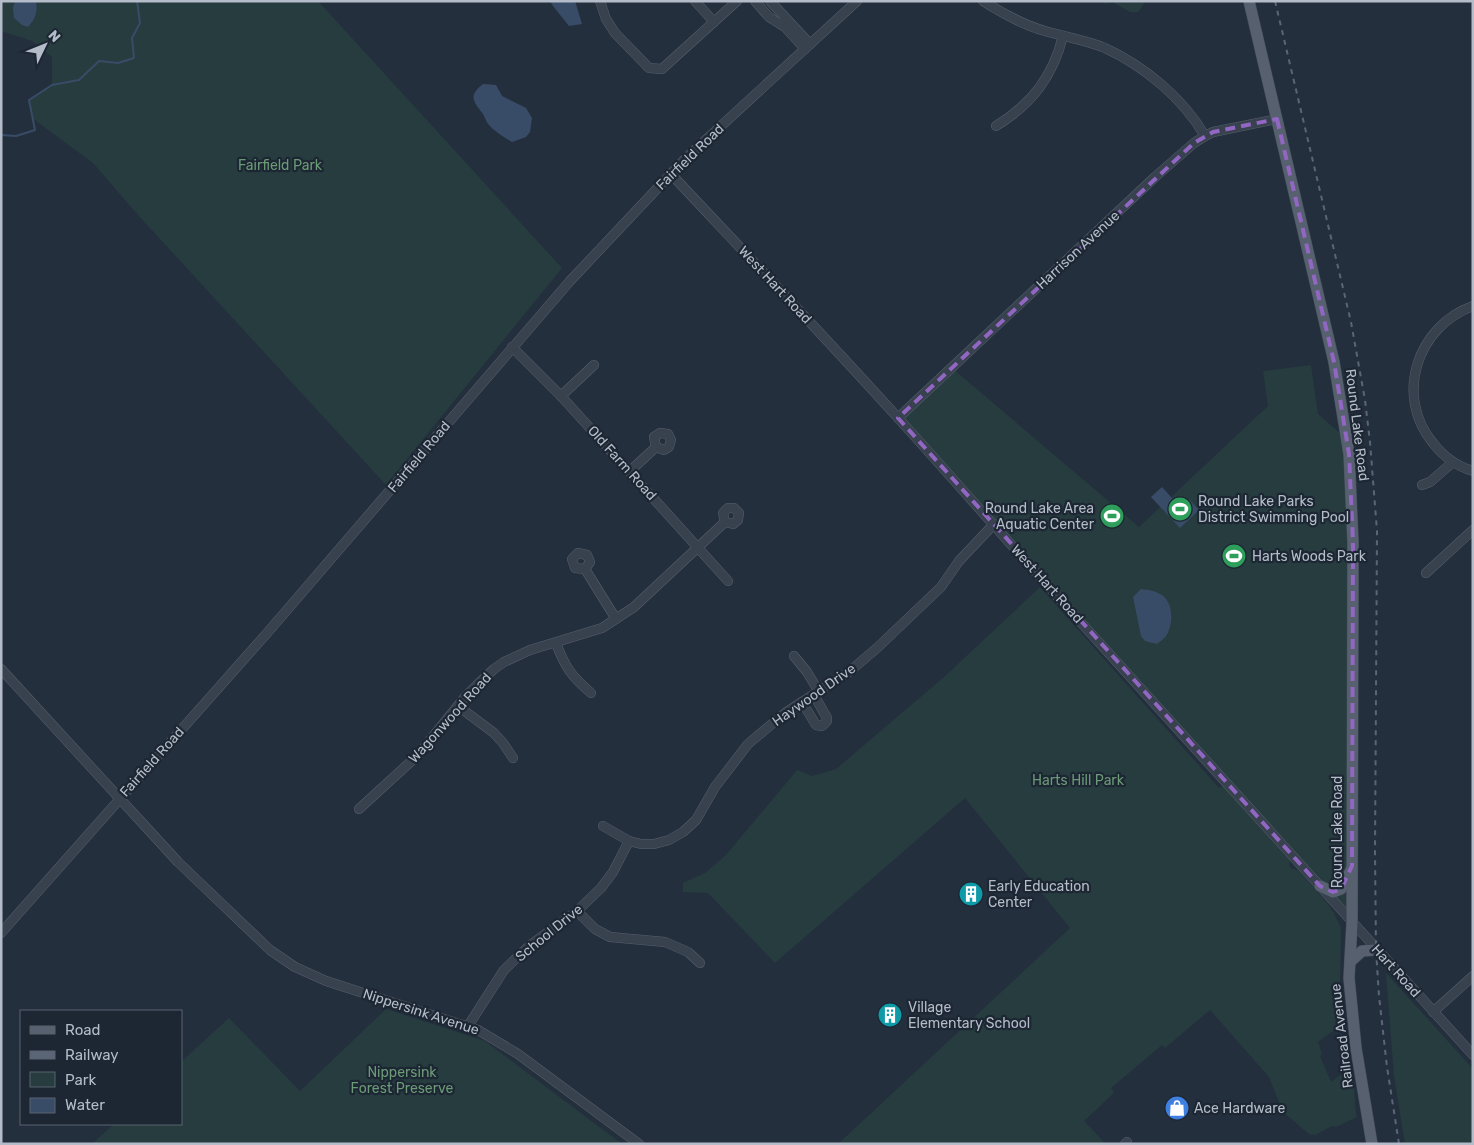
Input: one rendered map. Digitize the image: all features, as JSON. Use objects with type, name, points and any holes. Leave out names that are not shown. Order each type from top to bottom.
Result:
[{"type":"main road","name":"Round Lake Road","points":[[1249,1],[1334,362],[1348,454],[1353,542],[1352,923]]},
{"type":"main road","points":[[1320,886],[1333,892],[1341,889],[1352,866]]},
{"type":"main road","name":"Railroad Avenue","points":[[1352,923],[1350,978],[1356,1048],[1372,1144]]},
{"type":"main road","points":[[1350,962],[1362,951],[1376,950]]},
{"type":"street","points":[[600,1],[606,19],[615,33],[649,68],[662,68],[737,1]]},
{"type":"street","points":[[696,1],[714,22]]},
{"type":"street","points":[[754,1],[769,17],[785,27],[808,46]]},
{"type":"street","points":[[770,1],[808,46]]},
{"type":"street","name":"Fairfield Road","points":[[1,933],[280,619],[570,281],[685,158],[857,1]]},
{"type":"street","points":[[983,1],[1012,18],[1043,31],[1103,47],[1127,60],[1145,72],[1177,100],[1197,123],[1204,136]]},
{"type":"street","points":[[996,126],[1013,116],[1043,84],[1058,54],[1063,36]]},
{"type":"street","name":"Harrison Avenue","points":[[898,418],[1155,177],[1194,143],[1213,132],[1277,120]]},
{"type":"street","name":"West Hart Road","points":[[670,174],[898,418],[1320,886]]},
{"type":"street","points":[[1473,306],[1450,317],[1436,329],[1424,345],[1417,364],[1413,388],[1414,407],[1426,436],[1453,462],[1473,471]]},
{"type":"street","name":"Old Farm Road","points":[[512,347],[561,396],[728,581]]},
{"type":"street","points":[[561,396],[594,365]]},
{"type":"street","points":[[630,471],[656,447]]},
{"type":"street","points":[[1422,485],[1430,482],[1453,462]]},
{"type":"street","name":"Wagonwood Road","points":[[359,809],[418,755],[480,682],[504,662],[530,650],[602,628],[634,607],[725,522]]},
{"type":"street","name":"Haywood Drive","points":[[603,826],[629,841],[641,844],[654,844],[669,840],[683,832],[696,820],[715,786],[748,744],[785,713],[850,671],[913,615],[941,587],[959,561],[994,524]]},
{"type":"street","points":[[1426,573],[1473,530]]},
{"type":"street","points":[[585,569],[616,619]]},
{"type":"street","points":[[556,643],[569,672],[577,682],[591,693]]},
{"type":"street","points":[[794,656],[807,672],[827,721],[822,726],[816,725],[802,702]]},
{"type":"street","name":"Nippersink Avenue","points":[[1,668],[178,861],[270,950],[295,967],[326,981],[478,1030],[518,1054],[638,1144]]},
{"type":"street","points":[[458,706],[494,733],[513,758]]},
{"type":"street","name":"School Drive","points":[[468,1026],[504,970],[529,946],[577,911],[601,888],[613,872],[629,841]]},
{"type":"street","name":"Hart Road","points":[[1320,886],[1473,1055]]},
{"type":"street","points":[[577,911],[595,929],[610,937],[665,942],[688,952],[700,963]]},
{"type":"street","points":[[1433,1012],[1473,976]]},
{"type":"highlighted area","points":[[1277,119],[1334,362],[1349,454],[1353,542],[1352,866],[1341,889],[1333,892],[1320,886],[898,418],[1194,143],[1213,132]]},
{"type":"green space","name":"Fairfield Park","points":[[1,1],[318,1],[562,268],[386,485],[138,215],[93,163],[32,118],[29,100],[52,85],[52,57],[32,41],[1,31]]},
{"type":"green space","points":[[1100,1],[1146,1],[1138,12],[1130,12],[1112,2],[1105,4]]},
{"type":"green space","name":"Harts Woods Park","points":[[1311,365],[1318,414],[1347,439],[1352,923],[898,418],[952,368],[1139,527],[1268,406],[1263,371]]},
{"type":"green space","name":"Harts Hill Park","points":[[1040,587],[1219,788],[1223,786],[1290,861],[1289,866],[1292,869],[1298,870],[1334,913],[1341,928],[1340,985],[1344,1020],[1318,1042],[1322,1054],[1320,1056],[1331,1082],[1348,1069],[1351,1074],[1357,1117],[1336,1127],[1332,1126],[1315,1135],[1309,1134],[1283,1112],[1269,1077],[1210,1010],[1165,1048],[1162,1045],[1111,1088],[1114,1092],[1113,1094],[1084,1121],[1106,1144],[838,1144],[1070,928],[965,798],[775,963],[708,893],[683,892],[683,883],[705,873],[726,855],[797,770],[812,776],[836,769],[944,677]]},
{"type":"green space","points":[[1386,973],[1473,1069],[1473,1144],[1405,1144],[1394,1076]]},
{"type":"green space","name":"Nippersink Forest Preserve","points":[[386,1009],[485,1041],[622,1144],[92,1144],[113,1125],[182,1125],[182,1061],[229,1018],[300,1091]]},
{"type":"water","points":[[15,1],[36,2],[37,9],[28,27],[22,25],[14,18],[13,8]]},
{"type":"water","points":[[550,1],[575,1],[582,24],[569,26]]},
{"type":"water","points":[[483,84],[496,85],[502,96],[526,108],[532,118],[530,132],[526,137],[512,142],[491,128],[474,99],[475,92]]},
{"type":"water","name":"Round Lake Parks District Swimming Pool","points":[[1162,487],[1180,507],[1189,499],[1199,510],[1180,528],[1151,497]]},
{"type":"water","points":[[1141,589],[1161,594],[1167,600],[1171,610],[1168,632],[1157,644],[1145,641],[1141,636],[1133,597]]},
{"type":"waterway","points":[[1,135],[16,136],[35,130],[29,100],[52,85],[79,80],[99,61],[118,63],[134,58],[132,38],[140,23],[137,1]]},
{"type":"railway","points":[[1275,1],[1351,322],[1365,400],[1370,442],[1377,531],[1376,950],[1387,1067],[1399,1144]]},
{"type":"place","name":"Round Lake Parks District Swimming Pool","points":[[1180,509]]},
{"type":"place","name":"Round Lake Area Aquatic Center","points":[[1112,516]]},
{"type":"place","name":"Harts Woods Park","points":[[1234,556]]},
{"type":"place","name":"Early Education Center","points":[[971,894]]},
{"type":"place","name":"Village Elementary School","points":[[890,1015]]},
{"type":"place","name":"Ace Hardware","points":[[1177,1108]]}]
